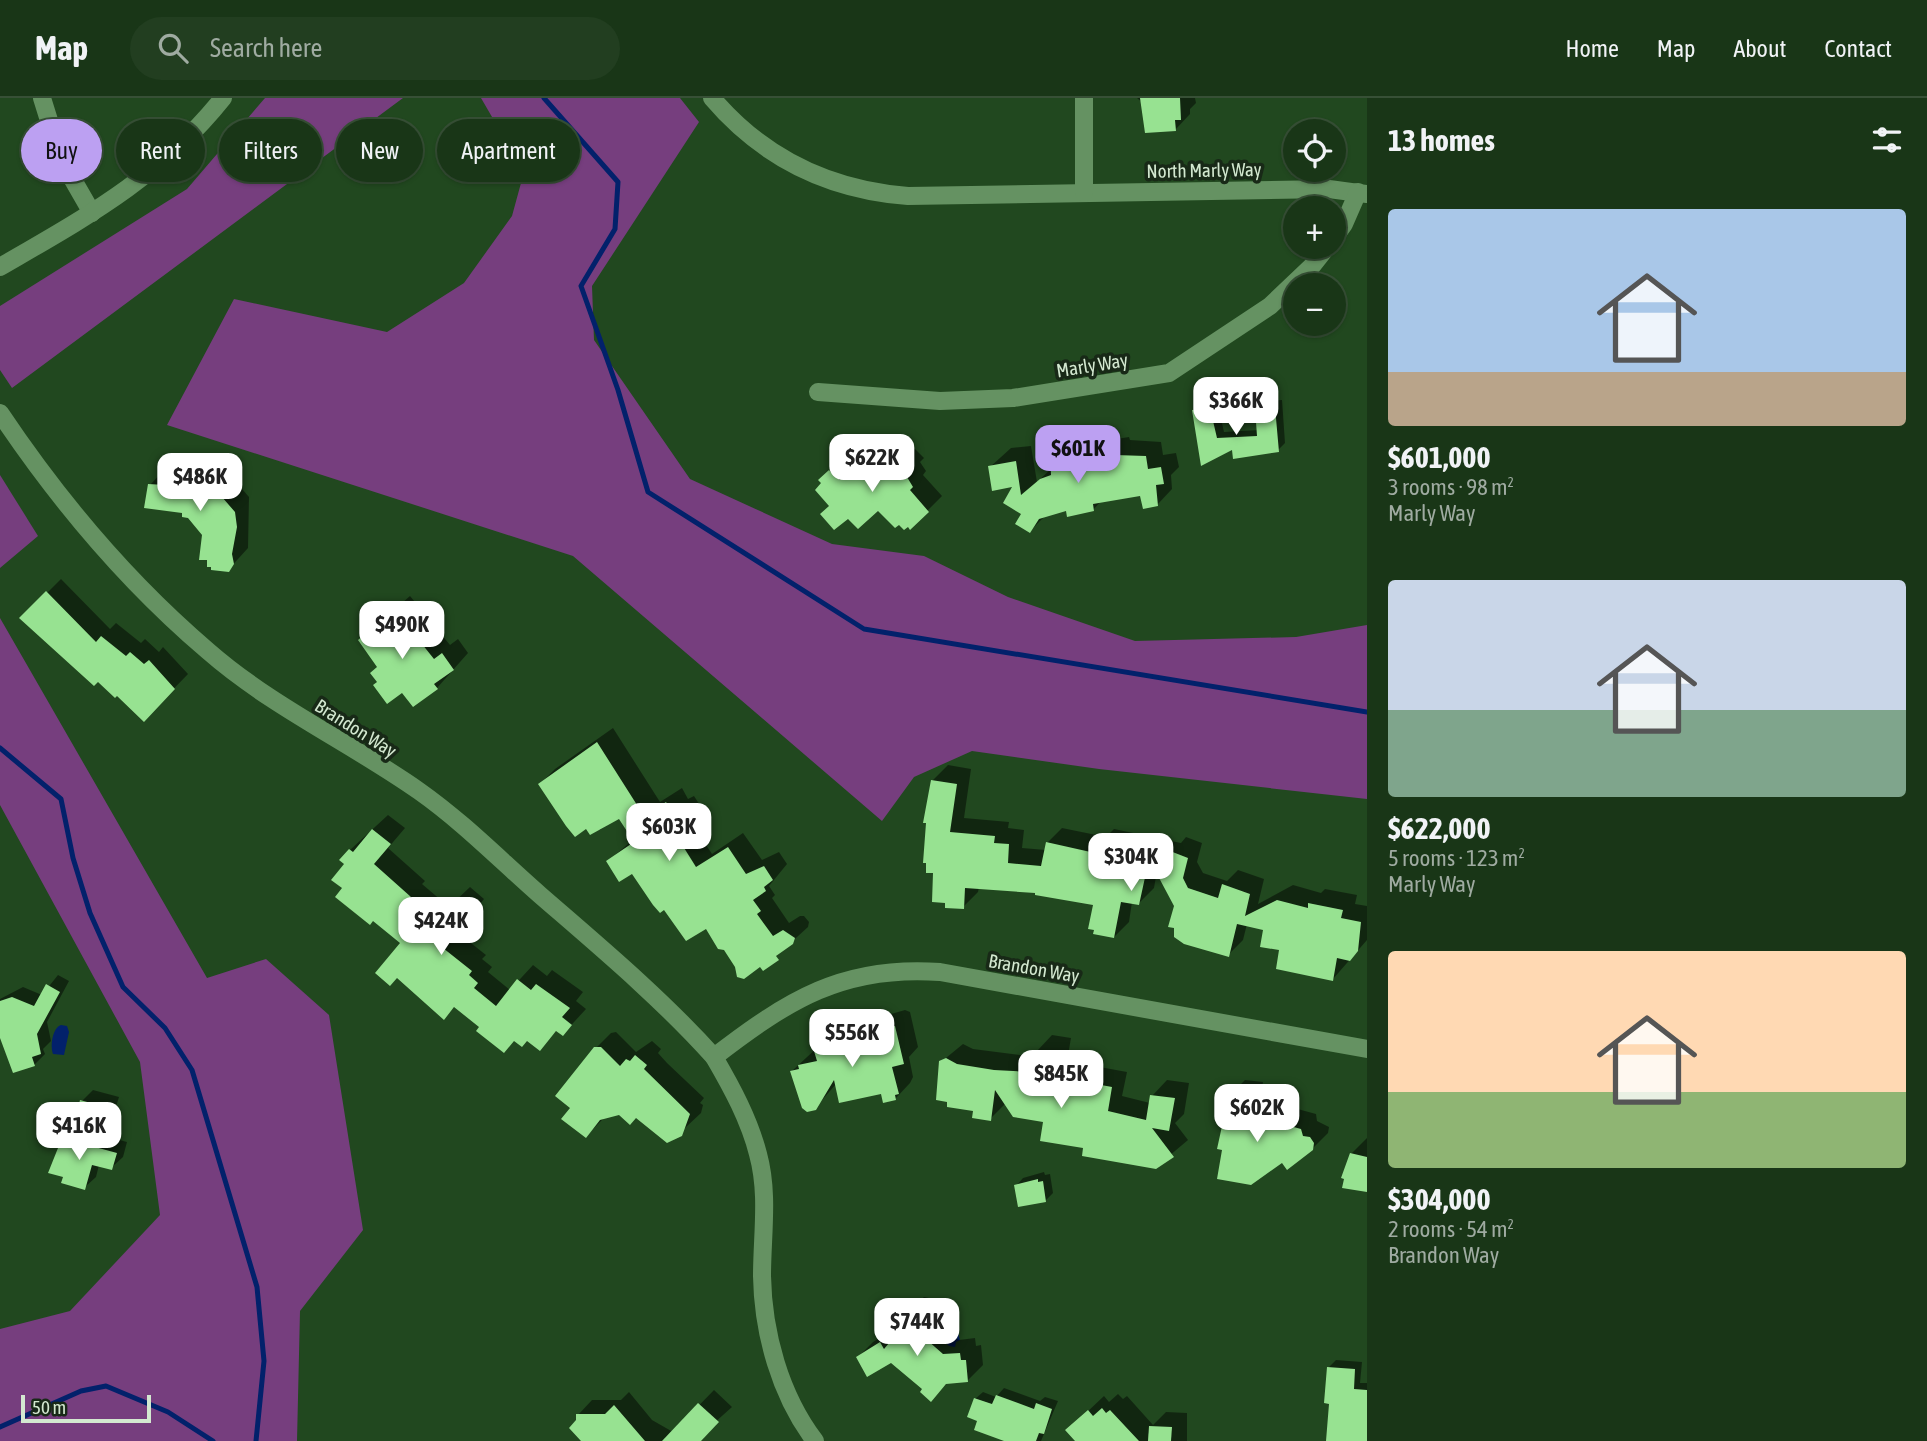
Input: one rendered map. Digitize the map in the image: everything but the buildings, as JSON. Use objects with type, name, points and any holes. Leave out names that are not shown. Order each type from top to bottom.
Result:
[{"type":"street","points":[[42,98],[61,159],[92,213]]},
{"type":"street","points":[[0,267],[92,213],[155,170],[223,98]]},
{"type":"street","points":[[712,98],[747,133],[774,154],[825,180],[855,190],[908,196],[1084,193],[1084,98]]},
{"type":"street","name":"North Marly Way","points":[[1084,193],[1329,189],[1362,193]]},
{"type":"street","points":[[1346,221],[1362,193]]},
{"type":"street","name":"Marly Way","points":[[818,392],[940,401],[1013,398],[1169,373],[1270,306],[1318,259]]},
{"type":"street","name":"Brandon Way","points":[[0,413],[57,493],[149,599],[210,654],[312,727],[418,790],[660,1001],[714,1057],[745,1115],[758,1154],[764,1189],[762,1276],[765,1324],[781,1379],[815,1441]]},
{"type":"street","name":"Brandon Way","points":[[714,1057],[785,1005],[819,988],[866,974],[909,970],[940,972],[1367,1049]]},
{"type":"shaded area","points":[[265,98],[403,98],[375,119],[336,119],[336,148],[322,158],[322,119],[247,119]]},
{"type":"shaded area","points":[[481,98],[680,98],[699,122],[592,286],[594,340],[690,479],[832,544],[924,556],[1008,597],[1135,641],[1296,637],[1367,625],[1367,799],[1099,769],[972,751],[914,777],[882,821],[573,556],[167,425],[234,299],[387,332],[464,283],[512,216],[521,182],[580,182],[580,119],[493,119]]},
{"type":"shaded area","points":[[219,152],[219,182],[290,182],[12,388],[0,370],[0,306],[187,189],[193,182],[205,182],[205,168]]},
{"type":"shaded area","points":[[0,475],[38,536],[0,568]]},
{"type":"shaded area","points":[[0,618],[207,978],[266,959],[329,1015],[363,1230],[300,1311],[297,1441],[0,1441],[0,1329],[70,1311],[160,1215],[140,1062],[0,805]]},
{"type":"shaded area","points":[[61,1025],[67,1026],[69,1032],[64,1055],[53,1054],[52,1047],[52,1038]]},
{"type":"shaded area","points":[[945,1322],[958,1333],[960,1340],[955,1347],[949,1346],[938,1336],[939,1323]]},
{"type":"waterway","points":[[544,98],[618,182],[615,229],[581,286],[618,390],[648,492],[864,629],[1367,712]]},
{"type":"waterway","points":[[0,748],[61,799],[73,858],[90,913],[123,987],[165,1028],[192,1070],[257,1287],[264,1361],[256,1441]]},
{"type":"waterway","points":[[0,1427],[81,1391],[106,1386],[168,1412],[213,1441]]}]
